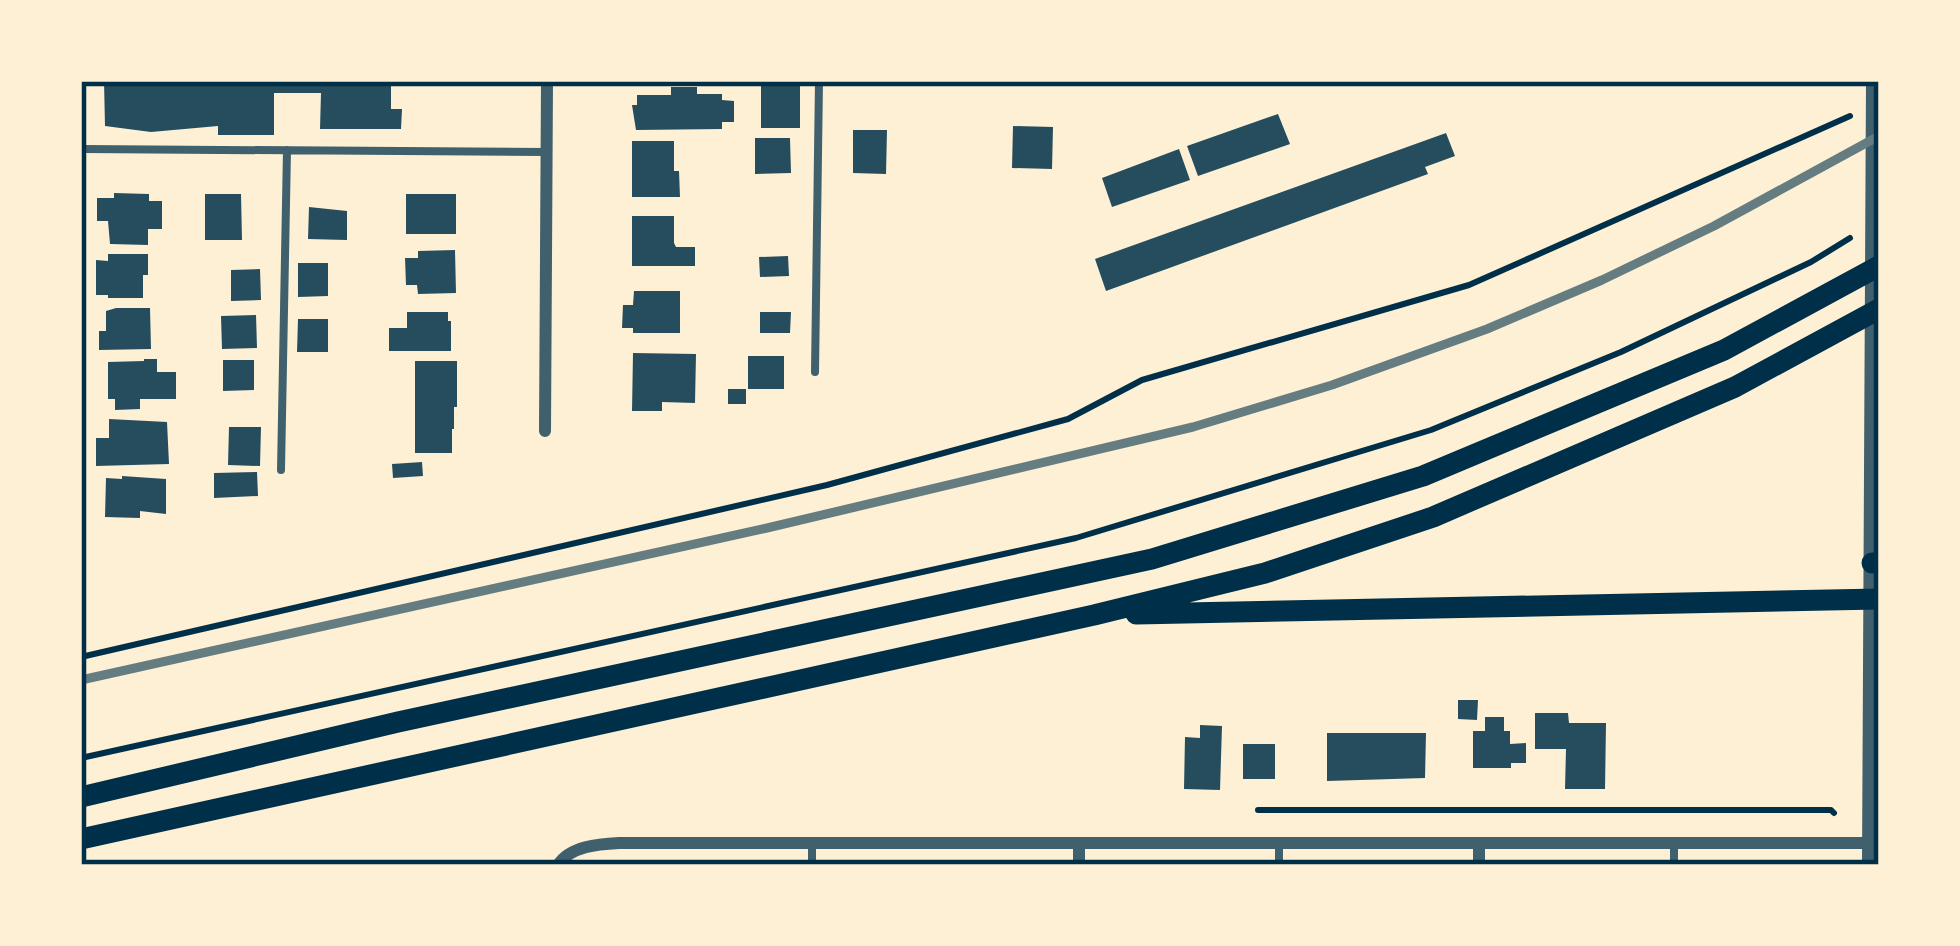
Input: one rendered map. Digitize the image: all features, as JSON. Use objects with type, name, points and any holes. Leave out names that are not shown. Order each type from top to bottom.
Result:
[{"type":"main road","points":[[81,797],[398,722],[1152,559],[1423,476],[1724,350],[1879,266]]},
{"type":"main road","points":[[81,838],[1094,615],[1265,573],[1433,517],[1735,387],[1879,309]]},
{"type":"main road","points":[[1094,615],[1875,599]]},
{"type":"street","points":[[545,431],[547,81]]},
{"type":"street","points":[[1871,865],[1875,843],[1875,81]]},
{"type":"street","points":[[561,861],[595,844],[620,843],[1875,843]]},
{"type":"street","points":[[1478,865],[1479,843]]},
{"type":"street","points":[[1079,845],[1079,865]]},
{"type":"lane","points":[[815,372],[819,81]]},
{"type":"lane","points":[[81,149],[546,152]]},
{"type":"lane","points":[[280,470],[287,150]]},
{"type":"lane","points":[[812,843],[812,865]]},
{"type":"lane","points":[[1279,843],[1279,865]]},
{"type":"lane","points":[[1674,843],[1674,865]]},
{"type":"path","points":[[81,657],[827,485],[1068,419],[1142,380],[1469,285],[1862,111]]},
{"type":"path","points":[[81,758],[1076,538],[1431,430],[1621,352],[1810,262],[1862,231]]},
{"type":"path","points":[[1258,810],[1834,813]]},
{"type":"building","points":[[104,81],[391,81],[391,109],[402,109],[401,129],[320,129],[321,93],[274,93],[274,135],[218,135],[218,126],[151,132],[105,126]]},
{"type":"building","points":[[761,81],[800,81],[800,128],[761,128]]},
{"type":"building","points":[[671,87],[722,94],[722,100],[734,101],[734,122],[722,122],[722,129],[636,130],[632,105],[637,105],[637,95],[671,95]]},
{"type":"building","points":[[1278,114],[1290,144],[1198,176],[1187,146]]},
{"type":"building","points":[[1013,126],[1053,127],[1052,169],[1012,168]]},
{"type":"building","points":[[853,130],[887,130],[886,174],[853,173]]},
{"type":"building","points":[[1446,133],[1455,156],[1425,167],[1428,174],[1106,291],[1095,259]]},
{"type":"building","points":[[755,138],[790,138],[791,173],[755,174]]},
{"type":"building","points":[[632,141],[674,141],[680,197],[632,197]]},
{"type":"building","points":[[1179,149],[1190,180],[1112,207],[1102,178]]},
{"type":"building","points":[[114,193],[149,194],[149,201],[162,201],[162,229],[148,229],[148,245],[110,244],[108,221],[97,221],[97,198],[114,198]]},
{"type":"building","points":[[205,194],[241,194],[242,240],[205,240]]},
{"type":"building","points":[[406,194],[456,194],[456,234],[406,234]]},
{"type":"building","points":[[309,207],[347,211],[347,240],[308,239]]},
{"type":"building","points":[[632,216],[674,216],[674,243],[695,247],[695,266],[632,266]]},
{"type":"building","points":[[455,250],[456,293],[418,294],[417,285],[406,285],[405,258],[418,258],[418,251]]},
{"type":"building","points":[[108,254],[148,254],[143,298],[96,295],[96,260],[108,261]]},
{"type":"building","points":[[788,256],[789,276],[760,277],[759,257]]},
{"type":"building","points":[[298,263],[328,263],[328,296],[298,297]]},
{"type":"building","points":[[260,269],[261,300],[231,301],[231,270]]},
{"type":"building","points":[[634,291],[680,291],[680,333],[633,333],[633,328],[622,328],[623,305],[633,305]]},
{"type":"building","points":[[150,308],[151,349],[99,350],[106,311]]},
{"type":"building","points":[[407,312],[448,312],[451,351],[389,351],[389,328],[407,328]]},
{"type":"building","points":[[760,312],[791,312],[790,333],[760,333]]},
{"type":"building","points":[[256,315],[257,348],[222,349],[221,316]]},
{"type":"building","points":[[298,319],[328,319],[328,352],[297,352]]},
{"type":"building","points":[[633,353],[696,354],[695,403],[662,402],[662,411],[632,411]]},
{"type":"building","points":[[748,356],[784,356],[784,389],[748,389]]},
{"type":"building","points":[[157,359],[157,372],[176,372],[176,399],[140,399],[140,409],[115,410],[115,399],[108,399],[108,362]]},
{"type":"building","points":[[223,360],[254,360],[254,390],[223,391]]},
{"type":"building","points":[[415,361],[457,361],[452,453],[415,453]]},
{"type":"building","points":[[728,389],[746,389],[746,404],[728,404]]},
{"type":"building","points":[[109,419],[167,422],[169,464],[96,466],[96,438],[109,438]]},
{"type":"building","points":[[229,427],[261,427],[260,466],[228,465]]},
{"type":"building","points":[[422,462],[423,476],[393,478],[392,464]]},
{"type":"building","points":[[257,472],[258,496],[214,498],[214,473]]},
{"type":"building","points":[[106,478],[166,479],[166,514],[140,511],[140,518],[105,517]]},
{"type":"building","points":[[1458,700],[1478,700],[1477,720],[1458,719]]},
{"type":"building","points":[[1535,713],[1568,713],[1569,723],[1606,723],[1605,789],[1565,789],[1566,749],[1535,749]]},
{"type":"building","points":[[1485,717],[1504,717],[1510,744],[1526,743],[1526,763],[1473,768],[1473,731],[1485,731]]},
{"type":"building","points":[[1200,725],[1222,726],[1220,790],[1184,789],[1185,737],[1200,738]]},
{"type":"building","points":[[1327,733],[1426,733],[1425,778],[1327,781]]},
{"type":"building","points":[[1243,744],[1275,744],[1275,779],[1243,779]]},
{"type":"railway","points":[[81,680],[767,528],[1193,427],[1332,385],[1487,329],[1602,280],[1714,226],[1879,136]]}]
